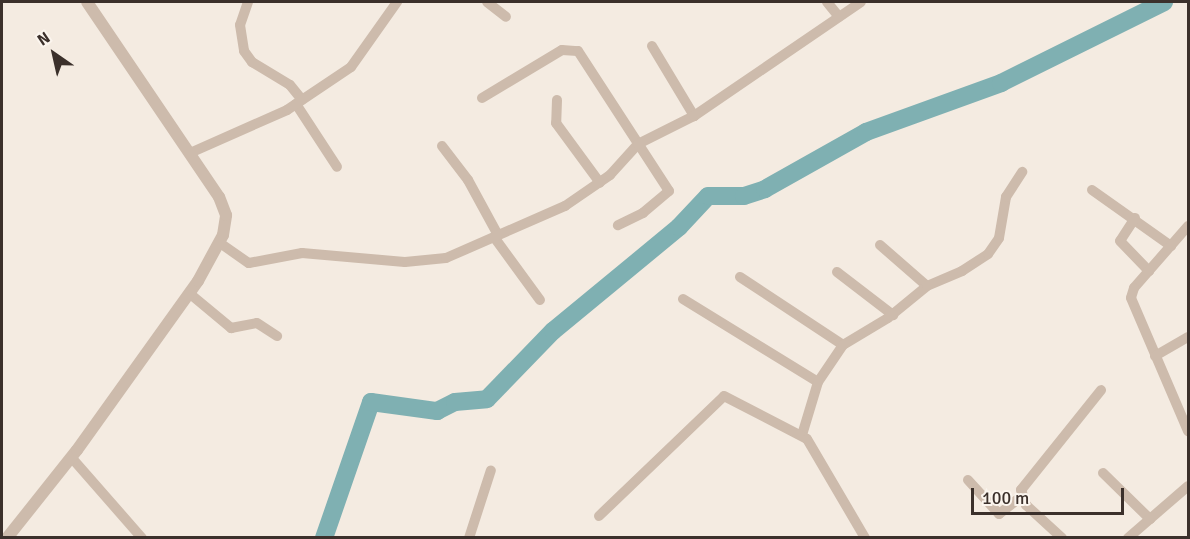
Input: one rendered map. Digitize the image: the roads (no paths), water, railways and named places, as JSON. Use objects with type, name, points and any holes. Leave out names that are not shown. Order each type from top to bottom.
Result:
[{"type":"street","points":[[7,537],[71,457],[189,293],[220,243],[226,215],[219,197],[87,2]]},
{"type":"street","points":[[248,2],[240,25],[244,51],[252,62],[290,85],[337,167]]},
{"type":"street","points":[[189,153],[299,102],[351,67],[397,2]]},
{"type":"street","points":[[487,2],[506,17]]},
{"type":"street","points":[[827,2],[839,17]]},
{"type":"street","points":[[220,243],[249,263],[302,253],[405,262],[446,258],[565,206],[600,183],[638,144],[694,116],[861,2]]},
{"type":"street","points":[[652,46],[694,116]]},
{"type":"street","points":[[482,98],[562,51],[578,51],[669,191],[643,213],[618,225]]},
{"type":"street","points":[[557,100],[556,123],[600,183]]},
{"type":"street","points":[[442,146],[468,180],[496,236],[540,300]]},
{"type":"street","points":[[802,435],[818,382],[843,345],[893,315],[927,286],[962,271],[992,249],[999,238],[1001,209],[1022,172]]},
{"type":"street","points":[[1092,190],[1135,218],[1171,246]]},
{"type":"street","points":[[1135,218],[1120,241],[1149,271]]},
{"type":"street","points":[[1188,226],[1149,271],[1131,298],[1188,431]]},
{"type":"street","points":[[880,245],[927,286]]},
{"type":"street","points":[[837,272],[893,315]]},
{"type":"street","points":[[740,277],[843,345]]},
{"type":"street","points":[[189,293],[231,328],[257,323],[277,336]]},
{"type":"street","points":[[683,299],[818,382]]},
{"type":"street","points":[[1155,356],[1188,337]]},
{"type":"street","points":[[1062,537],[1021,497],[1021,490],[1101,390]]},
{"type":"street","points":[[599,516],[720,396],[802,435],[865,537]]},
{"type":"street","points":[[71,457],[142,537]]},
{"type":"street","points":[[469,537],[491,470]]},
{"type":"street","points":[[1103,473],[1150,519]]},
{"type":"street","points":[[968,480],[999,514],[1021,497]]},
{"type":"street","points":[[1128,537],[1188,486]]},
{"type":"waterway","points":[[324,538],[371,402],[437,411],[455,402],[487,399],[553,331],[679,227],[708,196],[744,196],[765,189],[866,132],[1001,83],[1164,2]]}]
